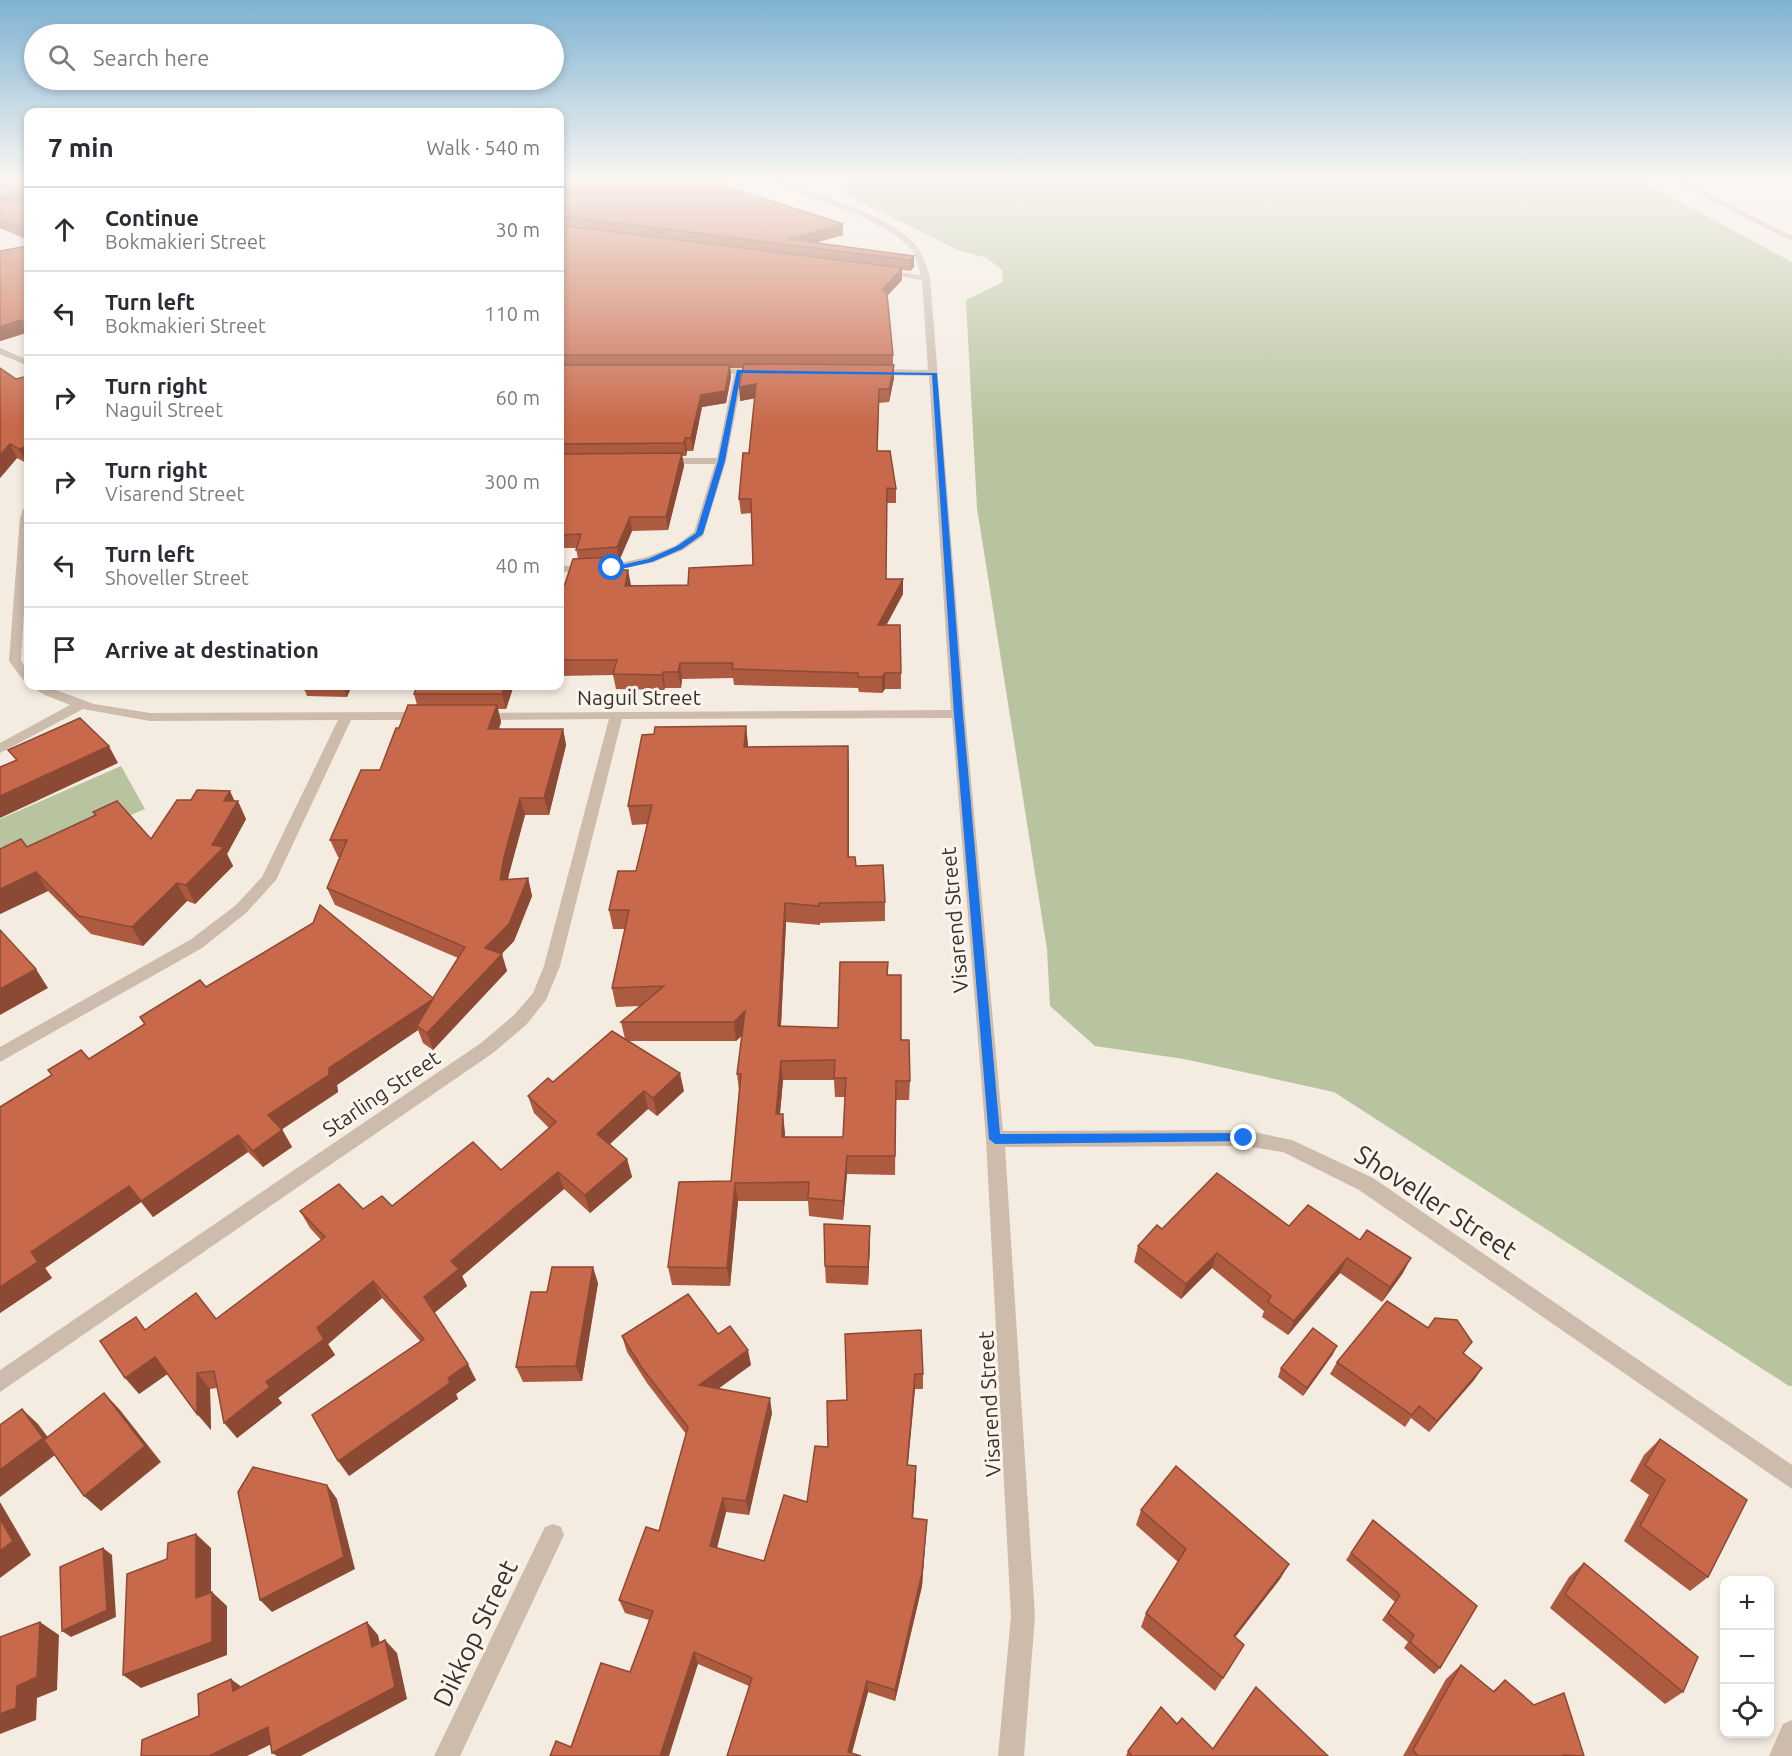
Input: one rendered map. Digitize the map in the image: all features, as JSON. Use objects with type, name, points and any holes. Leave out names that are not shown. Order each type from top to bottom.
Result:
[{"type":"street","name":"Visarend Street","points":[[921,261],[926,278],[934,373],[958,714],[995,1139],[1023,1616],[1011,1756]]},
{"type":"street","points":[[871,270],[926,278]]},
{"type":"street","points":[[0,351],[24,361]]},
{"type":"street","points":[[703,371],[773,371]]},
{"type":"street","points":[[564,569],[612,568],[650,560],[679,548],[699,534],[722,461],[739,371]]},
{"type":"street","points":[[865,372],[934,373]]},
{"type":"street","points":[[652,461],[722,461]]},
{"type":"street","points":[[24,532],[15,661],[24,673]]},
{"type":"street","points":[[45,690],[80,705],[114,713],[150,717],[440,716]]},
{"type":"street","points":[[0,749],[80,705]]},
{"type":"street","name":"Naguil Street","points":[[464,716],[958,714]]},
{"type":"street","points":[[0,1055],[196,944],[242,909],[268,880],[347,715]]},
{"type":"street","name":"Starling Street","points":[[0,1382],[487,1048],[520,1020],[540,996],[552,966],[616,717]]},
{"type":"street","name":"Shoveller Street","points":[[995,1139],[1244,1138],[1286,1145],[1366,1184],[1409,1212],[1792,1478]]},
{"type":"street","name":"Dikkop Street","points":[[447,1756],[553,1535]]},
{"type":"street","points":[[1782,1756],[1792,1733]]},
{"type":"green space","points":[[991,261],[1792,262],[1792,1386],[1334,1092],[1184,1059],[1095,1046],[1050,1006],[1047,949],[977,508],[966,300],[1003,282],[1002,270]]},
{"type":"green space","points":[[121,766],[145,809],[0,871],[0,819]]},
{"type":"building","points":[[0,261],[24,261],[24,322],[20,320],[0,327]]},
{"type":"building","points":[[564,261],[846,261],[902,268],[882,290],[887,290],[885,293],[887,294],[893,355],[564,355]]},
{"type":"building","points":[[744,364],[894,365],[889,389],[879,389],[877,451],[890,451],[896,489],[887,488],[886,579],[903,579],[878,625],[900,625],[901,673],[885,673],[882,677],[858,677],[858,673],[732,669],[733,663],[680,663],[678,672],[663,672],[662,675],[613,674],[617,660],[564,660],[564,584],[573,559],[612,557],[606,570],[628,570],[625,586],[688,585],[689,568],[753,565],[751,499],[739,499],[743,453],[749,453],[756,384],[739,387]]},
{"type":"building","points":[[564,365],[730,365],[725,391],[701,395],[691,438],[685,438],[684,443],[564,444]]},
{"type":"building","points":[[0,368],[16,379],[24,377],[24,447],[19,449],[10,444],[0,455]]},
{"type":"building","points":[[682,453],[666,517],[630,517],[617,547],[576,550],[581,534],[564,535],[564,454]]},
{"type":"building","points":[[416,690],[504,690],[502,694],[414,694]]},
{"type":"building","points":[[408,705],[497,705],[488,729],[563,729],[544,798],[520,798],[504,857],[500,880],[528,878],[509,924],[485,948],[502,954],[427,1033],[417,1026],[433,999],[329,1068],[329,1075],[268,1115],[282,1130],[253,1151],[238,1135],[141,1201],[129,1186],[31,1252],[38,1262],[0,1287],[0,1107],[52,1075],[48,1070],[81,1050],[89,1059],[145,1024],[140,1017],[200,980],[206,987],[313,923],[320,905],[433,998],[465,947],[327,888],[347,840],[330,840],[361,770],[380,770],[396,728],[399,728]]},
{"type":"building","points":[[80,718],[109,746],[0,796],[0,767],[17,760],[8,750]]},
{"type":"building","points":[[746,726],[744,747],[848,746],[848,857],[855,857],[856,866],[883,865],[885,902],[819,903],[819,906],[785,903],[778,1026],[838,1028],[840,962],[888,962],[887,975],[901,975],[901,1040],[909,1040],[910,1081],[896,1081],[895,1156],[847,1156],[843,1201],[808,1198],[809,1182],[735,1183],[727,1268],[668,1267],[679,1182],[731,1181],[741,1074],[737,1074],[745,1011],[734,1022],[621,1022],[664,986],[612,988],[629,910],[609,910],[618,871],[636,871],[652,805],[628,806],[642,735],[654,734],[655,727]],"holes":[[[835,1060],[834,1078],[846,1078],[843,1137],[782,1137],[783,1114],[776,1114],[781,1061]]]},
{"type":"building","points":[[197,790],[230,791],[224,801],[238,801],[212,845],[224,847],[186,885],[177,883],[132,927],[79,916],[36,872],[0,889],[0,849],[21,839],[27,847],[96,815],[93,812],[117,801],[151,839],[177,800],[191,800]]},
{"type":"building","points":[[0,930],[36,969],[0,989]]},
{"type":"building","points":[[612,1031],[680,1073],[653,1098],[644,1091],[597,1134],[627,1159],[585,1195],[558,1172],[451,1261],[459,1269],[424,1297],[468,1364],[448,1378],[450,1383],[338,1461],[312,1415],[424,1339],[373,1281],[317,1328],[324,1339],[266,1382],[270,1387],[224,1423],[214,1371],[197,1373],[197,1414],[155,1357],[125,1378],[100,1341],[136,1317],[145,1330],[196,1293],[216,1319],[325,1237],[300,1211],[339,1184],[363,1209],[382,1196],[392,1206],[473,1142],[501,1170],[556,1122],[528,1096],[548,1078],[553,1082]]},
{"type":"building","points":[[1217,1173],[1289,1226],[1308,1205],[1360,1240],[1367,1230],[1411,1258],[1390,1287],[1347,1258],[1294,1321],[1268,1302],[1271,1296],[1217,1253],[1186,1284],[1138,1246],[1157,1225],[1162,1229]]},
{"type":"building","points":[[824,1224],[870,1226],[868,1267],[825,1266]]},
{"type":"building","points":[[552,1267],[593,1267],[576,1366],[516,1367],[531,1292],[547,1292]]},
{"type":"building","points":[[688,1294],[718,1334],[730,1326],[748,1350],[699,1385],[770,1398],[746,1501],[723,1498],[710,1546],[764,1561],[784,1495],[807,1502],[815,1446],[828,1447],[827,1401],[847,1400],[845,1334],[921,1330],[923,1374],[915,1374],[907,1465],[916,1466],[912,1518],[927,1520],[922,1573],[895,1690],[867,1681],[848,1752],[861,1756],[727,1756],[752,1678],[694,1652],[660,1756],[550,1756],[556,1741],[571,1747],[601,1663],[630,1672],[653,1611],[619,1600],[646,1527],[659,1531],[688,1427],[642,1368],[622,1336]]},
{"type":"building","points":[[1387,1301],[1428,1328],[1435,1318],[1457,1320],[1472,1342],[1463,1353],[1482,1368],[1437,1421],[1419,1406],[1412,1415],[1337,1362]]},
{"type":"building","points":[[1313,1328],[1337,1346],[1307,1388],[1281,1368]]},
{"type":"building","points":[[104,1393],[145,1446],[84,1496],[44,1440]]},
{"type":"building","points":[[22,1409],[43,1438],[0,1470],[0,1425]]},
{"type":"building","points":[[1660,1439],[1747,1500],[1708,1577],[1640,1526],[1665,1480],[1645,1465]]},
{"type":"building","points":[[1176,1466],[1289,1564],[1234,1636],[1244,1645],[1223,1678],[1146,1613],[1186,1549],[1141,1510]]},
{"type":"building","points":[[253,1467],[327,1485],[344,1557],[260,1600],[238,1492]]},
{"type":"building","points":[[0,1519],[13,1541],[0,1551]]},
{"type":"building","points":[[1373,1520],[1477,1606],[1440,1668],[1410,1642],[1414,1635],[1388,1613],[1400,1595],[1351,1553]]},
{"type":"building","points":[[196,1534],[196,1598],[212,1592],[212,1642],[123,1675],[127,1574],[167,1559],[168,1543]]},
{"type":"building","points":[[103,1548],[107,1610],[62,1631],[60,1567]]},
{"type":"building","points":[[1584,1563],[1698,1657],[1683,1692],[1565,1594]]},
{"type":"building","points":[[40,1622],[37,1677],[17,1686],[16,1708],[0,1714],[0,1637]]},
{"type":"building","points":[[367,1622],[372,1647],[385,1640],[395,1687],[272,1753],[268,1727],[209,1756],[141,1756],[142,1740],[199,1716],[198,1694],[231,1679],[233,1691]]},
{"type":"building","points":[[1461,1665],[1494,1692],[1505,1680],[1534,1705],[1564,1693],[1584,1756],[1418,1756],[1413,1750]]},
{"type":"building","points":[[1256,1687],[1328,1756],[1132,1756],[1128,1751],[1161,1707],[1177,1724],[1182,1718],[1213,1749]]},
{"type":"route","points":[[612,568],[650,560],[679,548],[699,534],[722,461],[739,371],[934,373],[958,714],[995,1139],[1244,1138]]}]
